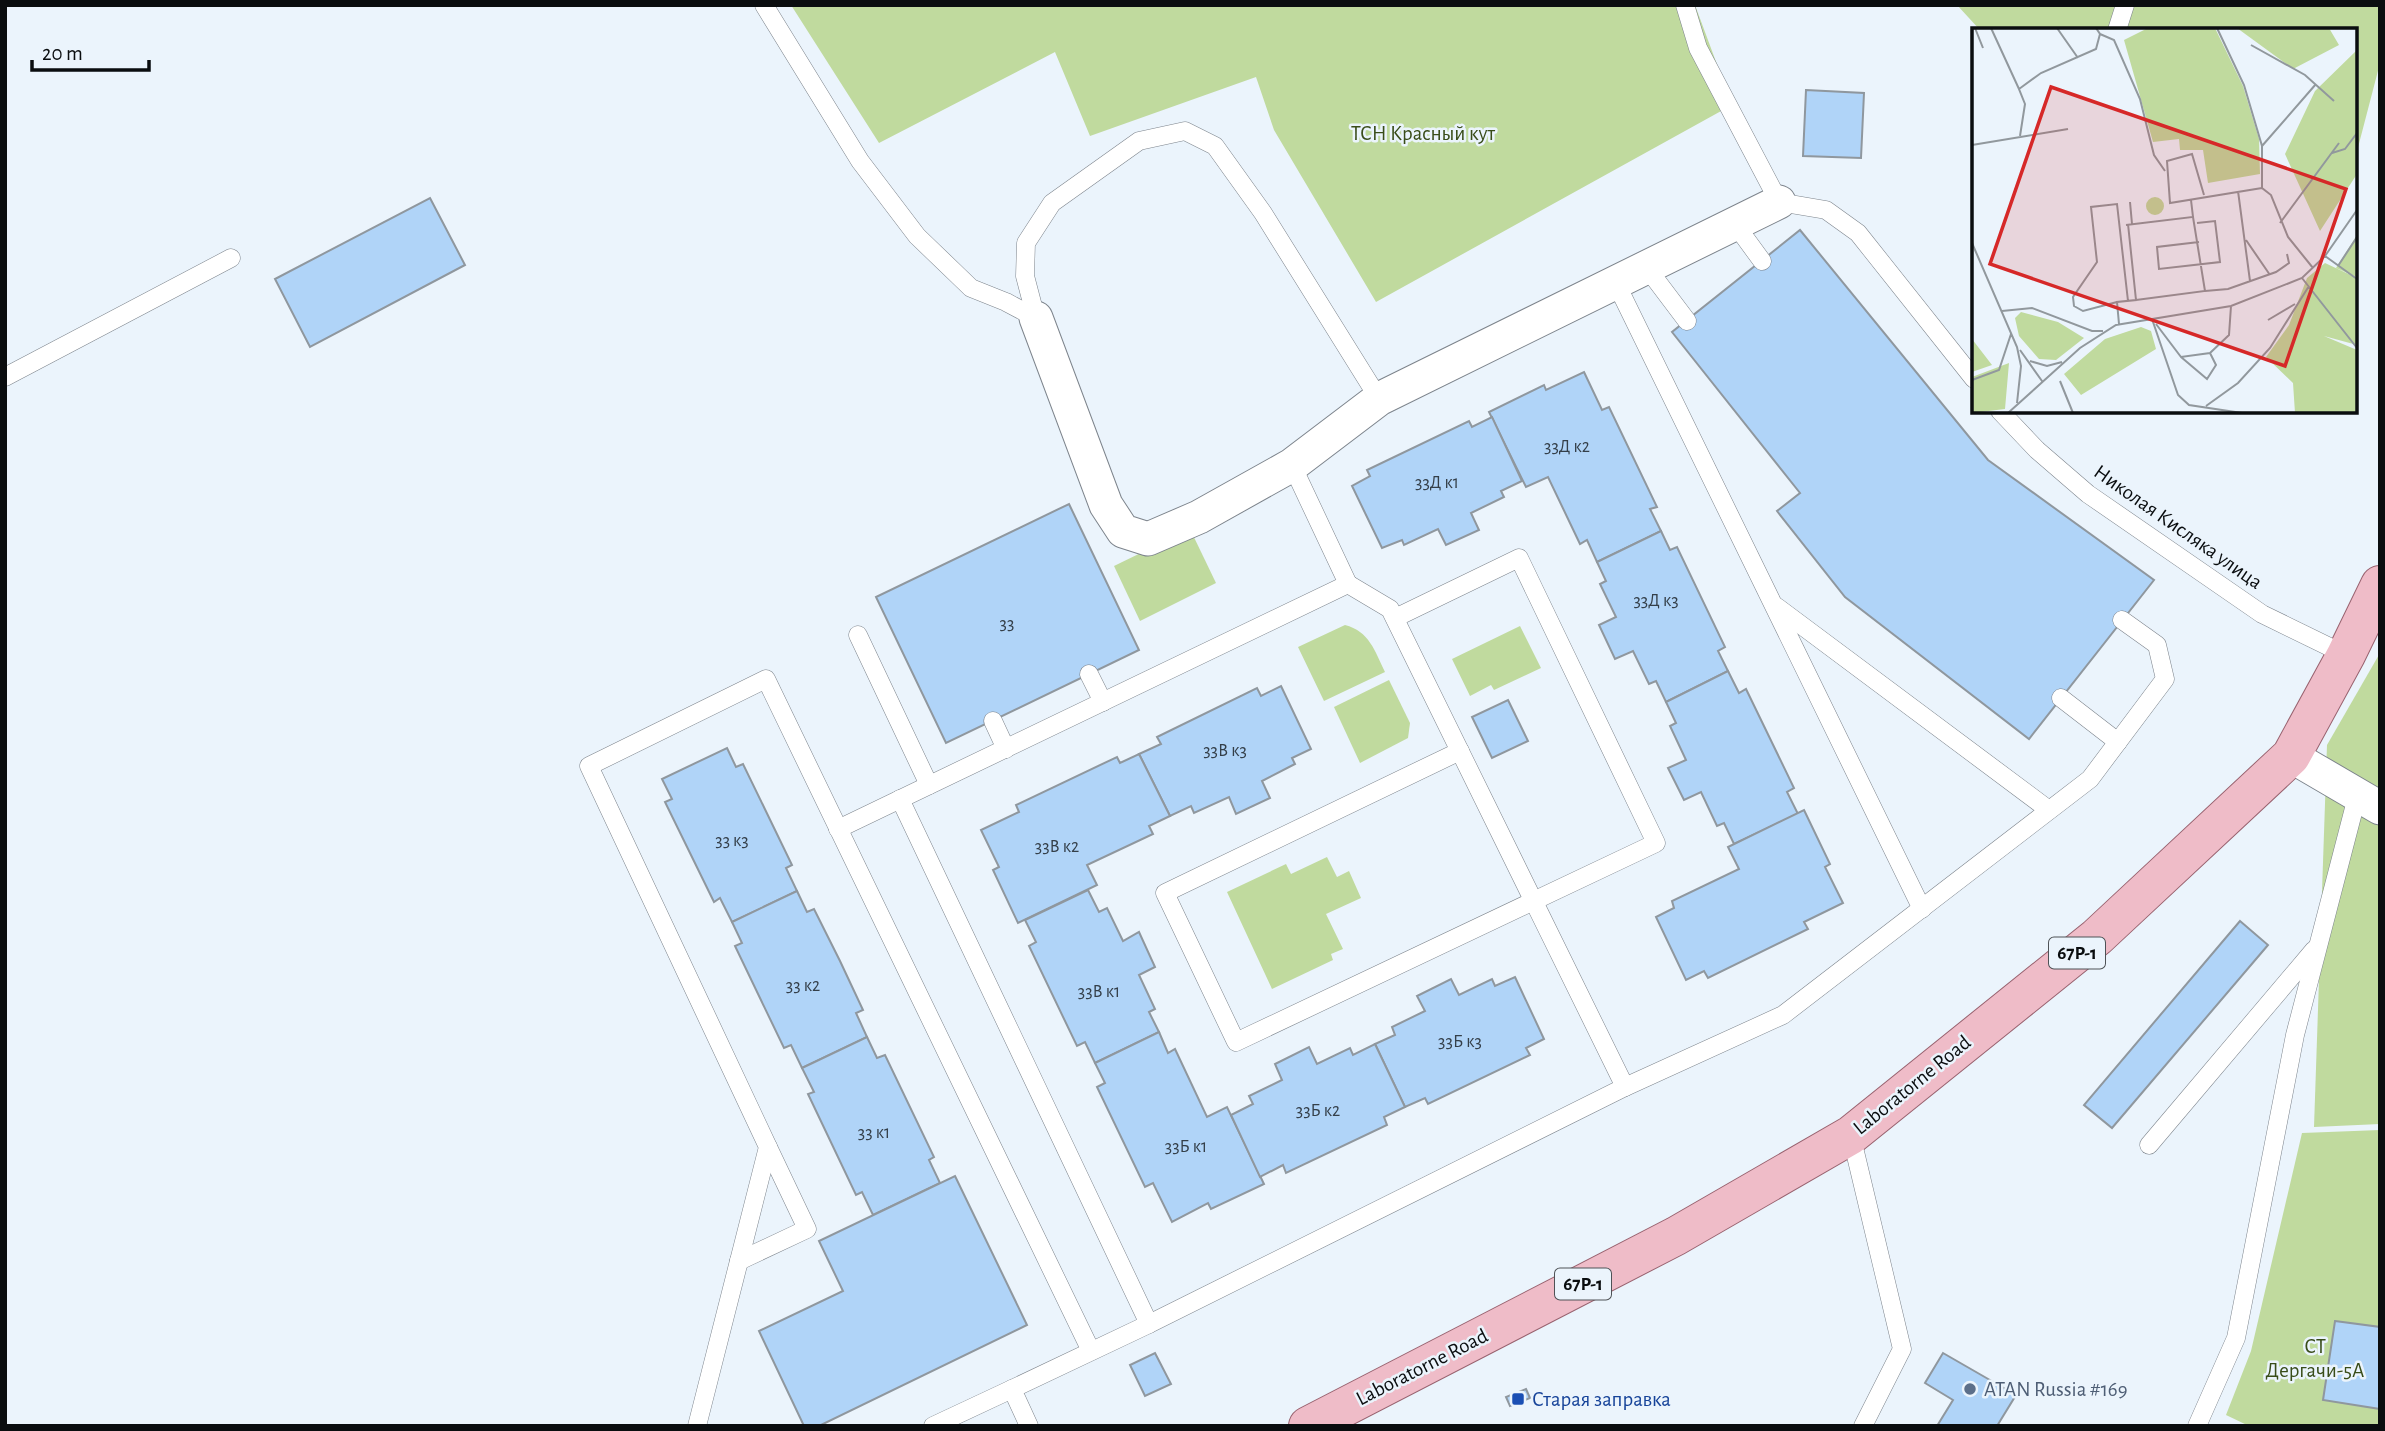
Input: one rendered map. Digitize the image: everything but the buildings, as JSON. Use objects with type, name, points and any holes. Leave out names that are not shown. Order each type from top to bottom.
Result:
[{"type":"main road","name":"Laboratorne Road","points":[[1311,1425],[1676,1236],[1850,1135],[2097,937],[2291,756],[2346,655],[2380,584]]},
{"type":"street","points":[[1036,318],[1106,505],[1123,531],[1148,539],[1199,517],[1292,465],[1380,399],[1779,202]]},
{"type":"street","points":[[2291,756],[2369,800]]},
{"type":"lane","points":[[764,5],[860,161],[917,236],[971,288],[1036,318]]},
{"type":"lane","points":[[1685,5],[1698,48],[1779,202],[1826,210],[1858,233],[1972,376]]},
{"type":"lane","points":[[2118,28],[2124,5]]},
{"type":"lane","points":[[1036,318],[1025,276],[1026,243],[1052,203],[1139,141],[1185,131],[1215,146],[1263,213],[1380,399]]},
{"type":"lane","points":[[1735,224],[1762,261]]},
{"type":"lane","points":[[5,377],[231,258]]},
{"type":"lane","points":[[1647,268],[1687,321]]},
{"type":"lane","points":[[1616,283],[1922,909]]},
{"type":"lane","name":"Николая Кисляка улица","points":[[2002,413],[2037,450],[2088,494],[2262,614],[2346,655]]},
{"type":"lane","points":[[1292,465],[1348,584],[1390,609],[1395,618],[1625,1087]]},
{"type":"lane","points":[[1395,618],[1519,558],[1656,842],[1236,1042],[1165,893],[1460,751]]},
{"type":"lane","points":[[838,829],[1348,584]]},
{"type":"lane","points":[[1774,606],[2049,810]]},
{"type":"lane","points":[[933,1426],[1149,1324],[1625,1087],[1783,1015],[2090,779],[2165,679],[2157,645],[2122,620]]},
{"type":"lane","points":[[858,635],[929,785]]},
{"type":"lane","points":[[1089,674],[1103,702]]},
{"type":"lane","points":[[738,1261],[807,1229],[589,766],[766,679],[1091,1351]]},
{"type":"lane","points":[[2061,698],[2118,742]]},
{"type":"lane","points":[[993,720],[1006,748]]},
{"type":"lane","points":[[900,799],[1149,1324]]},
{"type":"lane","points":[[2197,1426],[2236,1338],[2295,1035],[2319,944],[2369,800]]},
{"type":"lane","points":[[2149,1145],[2319,944]]},
{"type":"lane","points":[[1850,1135],[1902,1349],[1863,1426]]},
{"type":"lane","points":[[697,1426],[768,1147]]},
{"type":"lane","points":[[1012,1389],[1029,1426]]},
{"type":"green space","name":"ТСН Красный кут","points":[[791,5],[1695,5],[1732,105],[1376,302],[1274,130],[1256,77],[1090,136],[1055,52],[879,143]]},
{"type":"green space","points":[[1957,5],[2380,5],[2380,63],[2357,151],[2357,28],[1978,28]]},
{"type":"green space","points":[[1190,529],[1216,583],[1140,621],[1114,566]]},
{"type":"green space","points":[[1345,625],[1366,637],[1385,672],[1324,701],[1298,647]]},
{"type":"green space","points":[[1520,626],[1541,668],[1494,690],[1491,685],[1470,696],[1452,659]]},
{"type":"green space","points":[[2380,653],[2380,1124],[2314,1127],[2327,745]]},
{"type":"green space","points":[[1389,680],[1410,723],[1408,738],[1360,763],[1334,707]]},
{"type":"green space","points":[[1327,857],[1337,877],[1349,871],[1361,898],[1326,914],[1343,949],[1331,954],[1333,960],[1272,989],[1227,892],[1286,864],[1291,874]]},
{"type":"green space","name":"СТ Дергачи-5А","points":[[2380,1130],[2380,1426],[2249,1426],[2226,1415],[2251,1351],[2302,1133]]},
{"type":"place","name":"ATAN Russia #169","points":[[1970,1389]]},
{"type":"place","name":"Старая заправка","points":[[1518,1399]]}]
